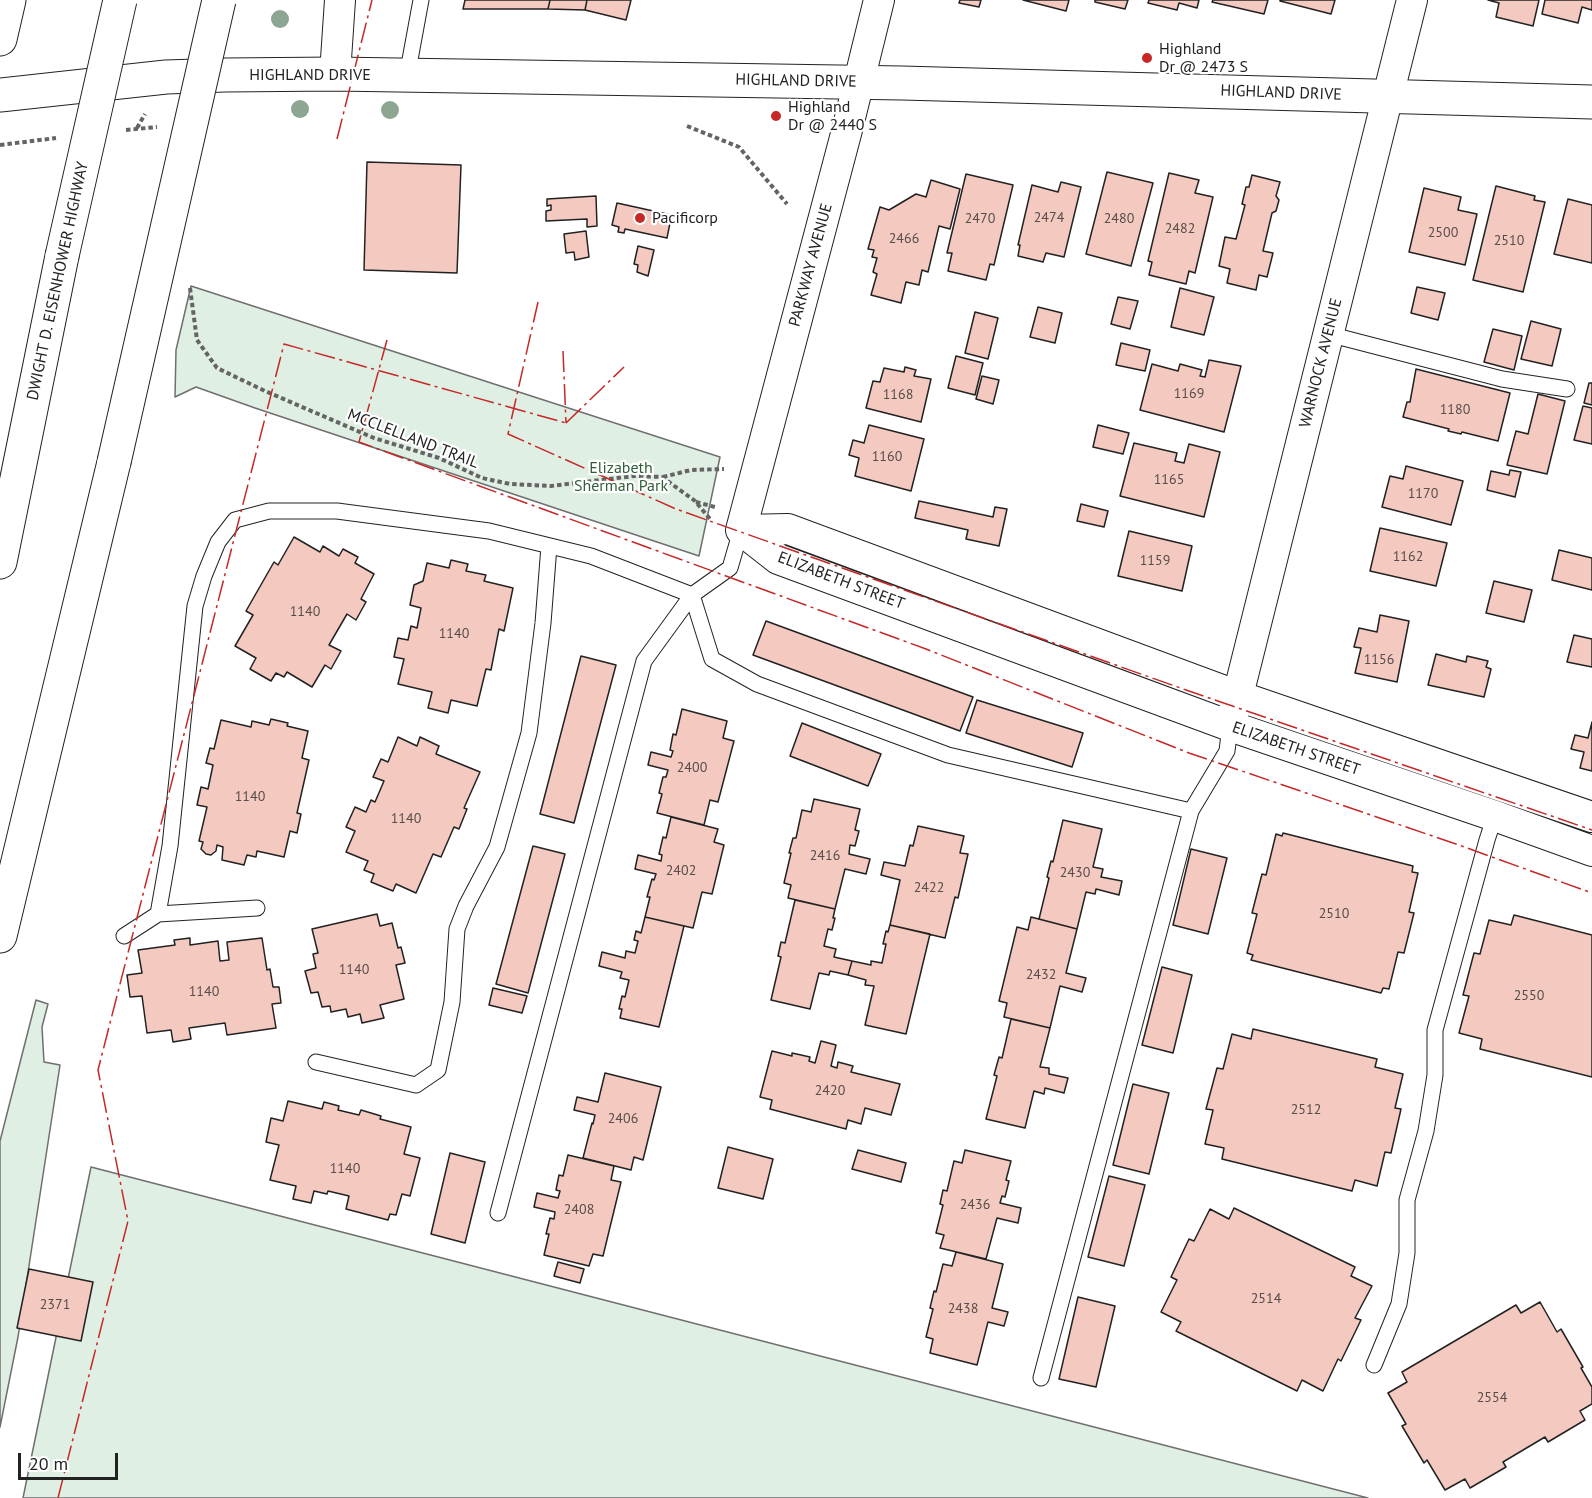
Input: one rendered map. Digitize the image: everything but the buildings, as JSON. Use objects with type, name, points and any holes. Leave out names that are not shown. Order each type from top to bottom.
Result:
[{"type":"main road","points":[[0,39],[9,0]]},
{"type":"main road","name":"DWIGHT D. EISENHOWER HIGHWAY","points":[[0,562],[62,256],[120,0]]},
{"type":"main road","points":[[0,936],[114,462],[219,0]]},
{"type":"main road","name":"HIGHLAND DRIVE","points":[[0,95],[166,77],[335,74],[859,82],[1592,102]]},
{"type":"street","points":[[335,74],[340,0]]},
{"type":"street","name":"PARKWAY AVENUE","points":[[741,530],[879,0]]},
{"type":"street","name":"WARNOCK AVENUE","points":[[1230,726],[1412,0]]},
{"type":"street","name":"ELIZABETH STREET","points":[[741,530],[788,529],[1238,696],[1592,817]]},
{"type":"street","name":"ELIZABETH STREET","points":[[741,530],[778,560],[1230,726],[1592,851]]},
{"type":"lane","points":[[407,76],[421,0]]},
{"type":"lane","points":[[1328,334],[1502,379],[1567,389]]},
{"type":"lane","points":[[158,914],[170,846],[195,606],[218,542],[236,520],[269,511],[337,511],[489,531],[591,556],[692,595]]},
{"type":"lane","points":[[498,1214],[644,661],[692,595],[730,568],[741,530]]},
{"type":"lane","points":[[316,1062],[416,1084],[438,1070],[452,1002],[457,929],[466,906],[497,847],[529,734],[543,623],[549,546]]},
{"type":"lane","points":[[692,595],[712,659],[757,684],[948,755],[1191,811]]},
{"type":"lane","points":[[1041,1378],[1191,811],[1227,751],[1230,726]]},
{"type":"lane","points":[[1374,1365],[1399,1304],[1407,1253],[1407,1200],[1426,1131],[1435,1075],[1435,1030],[1487,840],[1505,787]]},
{"type":"lane","points":[[124,936],[158,914],[257,908]]},
{"type":"path","points":[[687,126],[740,147],[787,204]]},
{"type":"path","name":"MCCLELLAND TRAIL","points":[[189,282],[196,340],[217,368],[374,438],[439,458],[482,478],[510,484],[551,486],[634,476],[662,477],[692,470],[724,469],[723,476]]},
{"type":"path","points":[[662,477],[694,501],[712,521],[717,499]]},
{"type":"path","points":[[694,501],[715,507]]},
{"type":"green space","name":"Elizabeth Sherman Park","points":[[191,286],[720,457],[699,556],[196,387],[175,397],[176,350]]},
{"type":"green space","points":[[36,1000],[48,1004],[42,1027],[44,1062],[60,1065],[18,1337],[0,1427],[0,1141]]},
{"type":"green space","points":[[91,1167],[1368,1498],[23,1498]]},
{"type":"power","points":[[337,139],[372,0]]},
{"type":"power","points":[[538,302],[508,434],[676,509],[1186,690],[1592,830]]},
{"type":"power","points":[[387,340],[359,442],[926,649],[1189,753],[1592,893]]},
{"type":"power","points":[[58,1498],[128,1221],[98,1070],[284,344],[566,423]]},
{"type":"power","points":[[563,351],[566,423]]},
{"type":"power","points":[[566,423],[624,367]]},
{"type":"place","name":"Highland Dr @ 2473 S","points":[[1147,58]]},
{"type":"place","name":"Highland Dr @ 2440 S","points":[[776,116]]},
{"type":"place","name":"Pacificorp","points":[[640,218]]}]
